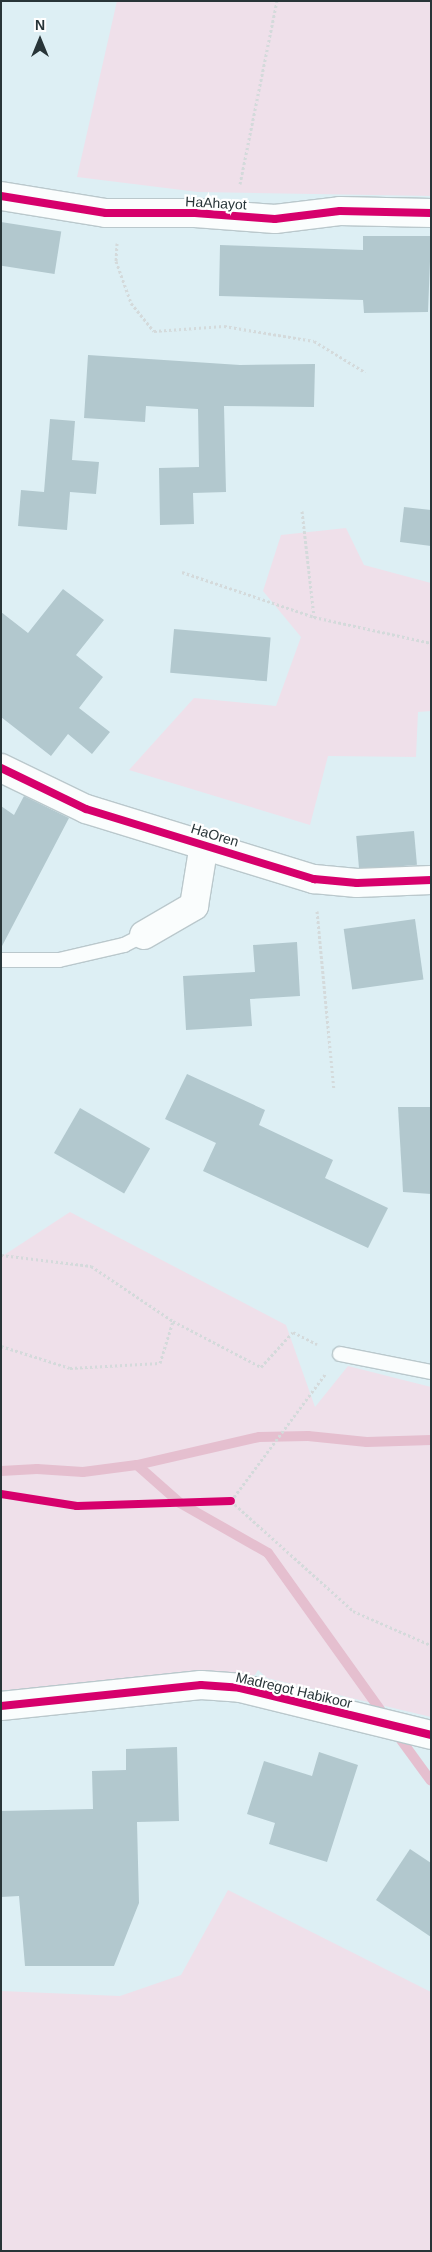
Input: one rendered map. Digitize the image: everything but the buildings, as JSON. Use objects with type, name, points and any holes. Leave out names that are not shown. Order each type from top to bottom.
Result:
[{"type":"street","name":"HaAhayot","points":[[1,196],[119,213],[275,219],[340,211],[431,213]]},
{"type":"street","name":"HaOren","points":[[1,768],[86,809],[314,879],[357,883],[431,880]]},
{"type":"street","points":[[144,936],[194,906],[204,844]]},
{"type":"street","name":"Madregot Habikoor","points":[[1,1706],[201,1685],[240,1688],[431,1735]]},
{"type":"lane","points":[[1,960],[59,960],[124,945],[144,936]]},
{"type":"lane","points":[[340,1354],[431,1372]]},
{"type":"path","points":[[233,216],[277,1]]},
{"type":"path","points":[[119,213],[116,260],[131,303],[154,331],[224,326],[314,341],[364,372]]},
{"type":"path","points":[[302,512],[314,618]]},
{"type":"path","points":[[182,572],[314,618],[431,643]]},
{"type":"path","points":[[314,879],[334,1090]]},
{"type":"path","points":[[1,1255],[91,1266],[173,1321],[261,1367],[293,1332],[340,1354],[231,1501]]},
{"type":"path","points":[[1,1346],[70,1368],[160,1363],[173,1321]]},
{"type":"path","points":[[1,1494],[77,1506],[231,1501],[354,1611],[431,1645]]},
{"type":"shaded area","points":[[117,1],[431,1],[431,196],[198,192],[77,177]]},
{"type":"shaded area","points":[[346,528],[364,565],[431,583],[431,711],[418,712],[416,757],[328,756],[310,825],[129,770],[194,698],[276,706],[301,637],[263,591],[281,535]]},
{"type":"shaded area","points":[[70,1212],[286,1325],[315,1407],[348,1366],[431,1387],[431,1717],[267,1678],[258,1670],[255,1675],[1,1701],[1,1257]]},
{"type":"shaded area","points":[[228,1890],[431,1992],[431,2251],[1,2251],[1,1991],[120,1996],[181,1975]]},
{"type":"waterway","points":[[1,1471],[37,1469],[83,1472],[137,1465],[259,1437],[308,1436],[367,1442],[431,1440]]},
{"type":"waterway","points":[[137,1465],[180,1503],[268,1553],[387,1719]]},
{"type":"waterway","points":[[396,1733],[431,1781]]},
{"type":"cycle path","points":[[1,196],[106,213],[195,213],[275,219],[340,211],[431,213]]},
{"type":"cycle path","points":[[1,768],[86,809],[314,879],[357,883],[431,880]]},
{"type":"cycle path","points":[[1,1494],[77,1506],[231,1501]]},
{"type":"cycle path","points":[[1,1706],[201,1685],[240,1688],[431,1735]]}]
